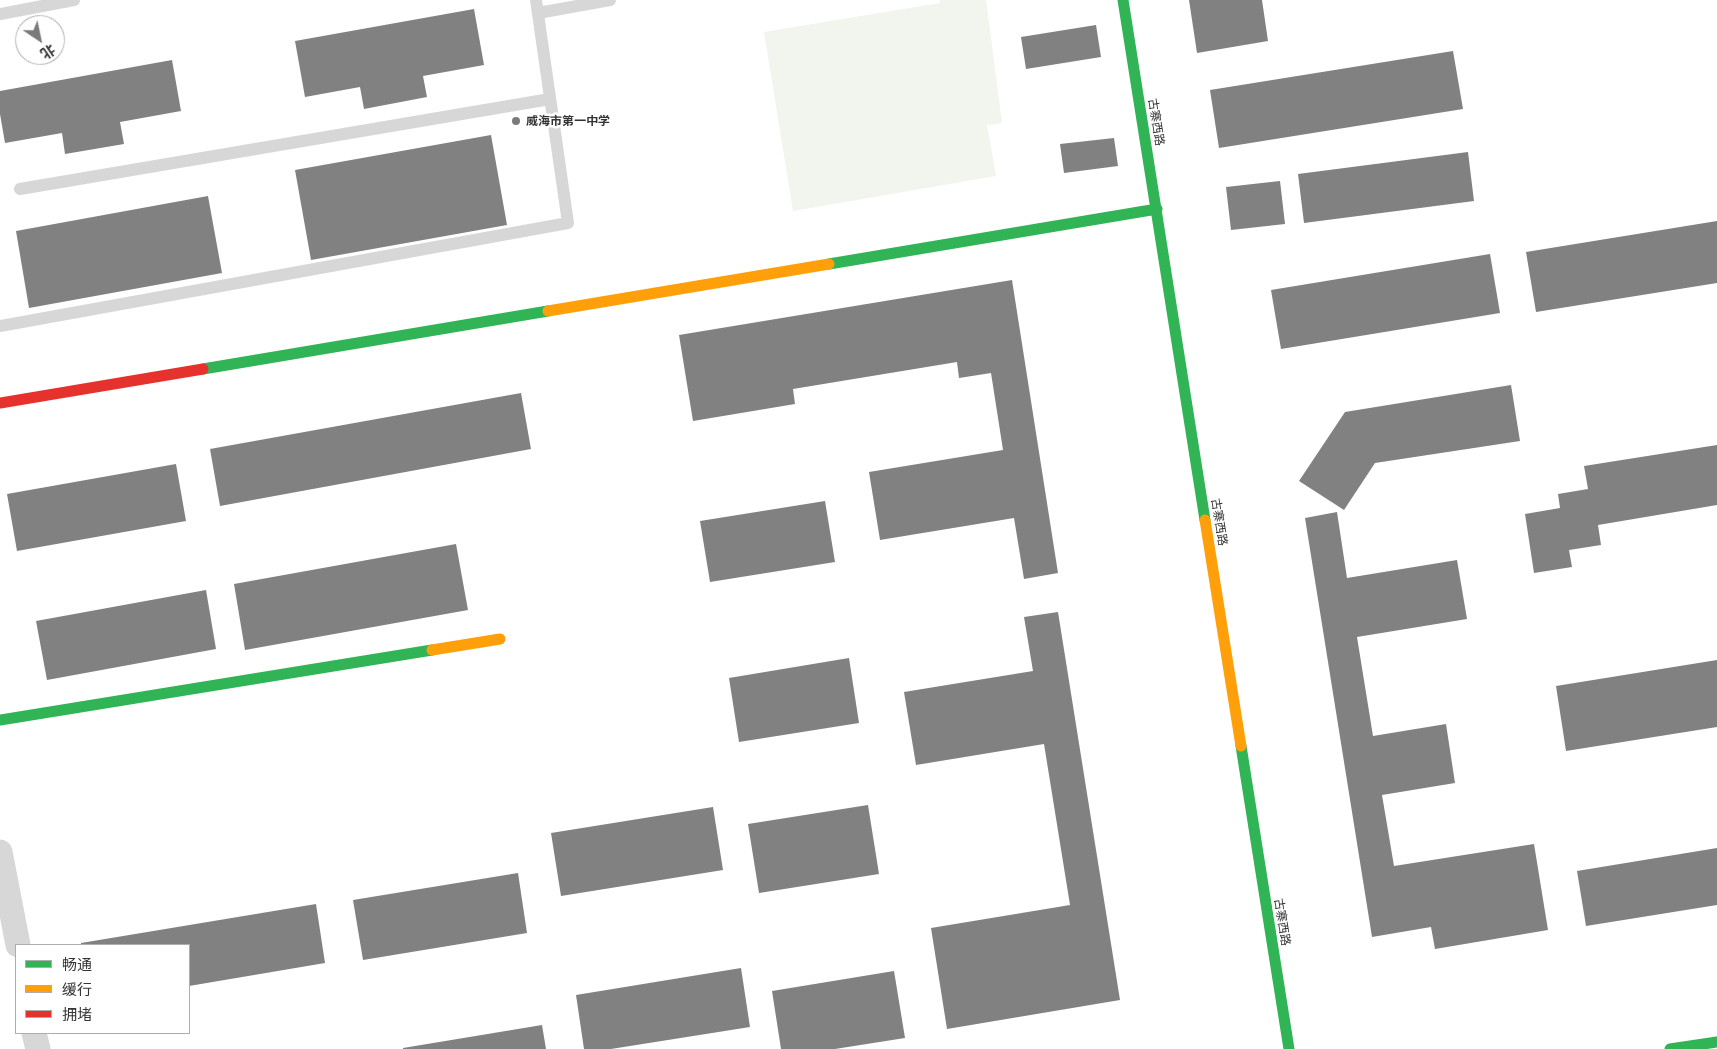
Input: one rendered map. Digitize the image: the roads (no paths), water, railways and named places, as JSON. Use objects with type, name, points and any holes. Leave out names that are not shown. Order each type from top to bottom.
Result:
[{"type":"street","name":"古寨西路","points":[[1123,0],[1289,1049]]},
{"type":"street","points":[[0,402],[1157,210]]},
{"type":"street","points":[[0,720],[500,639]]},
{"type":"street","points":[[0,852],[18,944]]},
{"type":"street","points":[[34,1034],[38,1049]]},
{"type":"street","points":[[1670,1049],[1717,1042]]},
{"type":"lane","points":[[0,14],[74,0]]},
{"type":"lane","points":[[0,326],[568,223],[537,6],[610,0]]},
{"type":"lane","points":[[20,188],[550,99]]},
{"type":"place","name":"威海市第一中学","points":[[516,121]]}]
